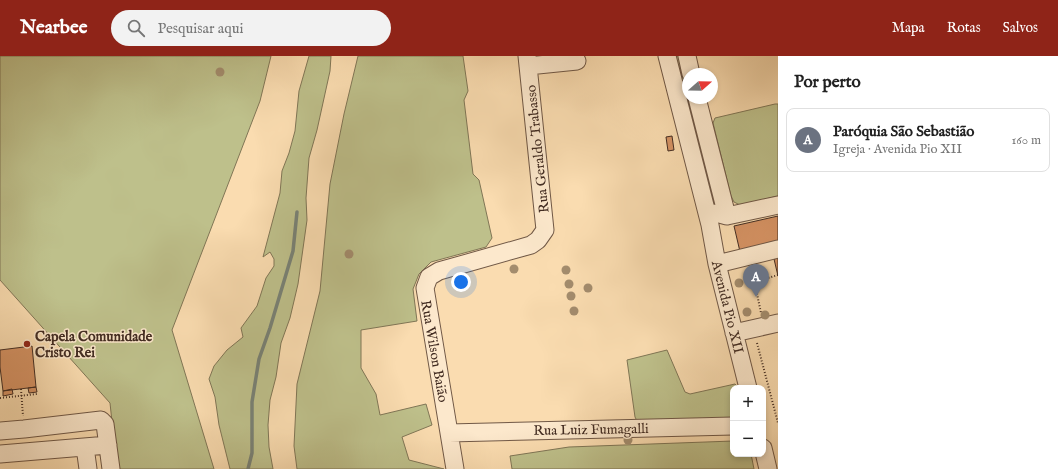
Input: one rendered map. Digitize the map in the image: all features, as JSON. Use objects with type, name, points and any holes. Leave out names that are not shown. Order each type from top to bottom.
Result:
[{"type":"street","name":"Avenida Pio XII","points":[[668,56],[747,385]]},
{"type":"street","points":[[687,56],[690,68]]},
{"type":"street","points":[[527,61],[577,61]]},
{"type":"street","name":"Rua Geraldo Trabasso","points":[[527,61],[545,230],[538,240]]},
{"type":"street","points":[[699,104],[727,216]]},
{"type":"street","points":[[708,218],[727,216],[778,205]]},
{"type":"street","name":"Rua Wilson Baião","points":[[455,469],[424,288],[429,276],[439,271],[531,245],[538,240]]},
{"type":"street","points":[[717,264],[778,249]]},
{"type":"street","points":[[734,333],[765,326]]},
{"type":"street","points":[[0,431],[101,420],[106,424],[111,469]]},
{"type":"street","name":"Rua Luiz Fumagalli","points":[[449,433],[730,426]]},
{"type":"street","points":[[0,454],[108,445]]},
{"type":"street","points":[[85,447],[88,469]]},
{"type":"path","points":[[748,256],[765,326],[778,423]]},
{"type":"path","points":[[754,282],[778,275]]},
{"type":"path","points":[[21,389],[24,429]]},
{"type":"path","points":[[0,398],[37,394]]},
{"type":"green space","points":[[0,56],[271,56],[260,101],[172,330],[214,469],[117,469],[110,403],[0,280]]},
{"type":"green space","points":[[309,56],[331,56],[330,71],[317,130],[309,158],[306,198],[307,220],[298,284],[290,318],[281,343],[276,377],[270,400],[268,425],[269,447],[273,469],[230,469],[219,425],[215,397],[209,379],[214,366],[227,350],[243,337],[241,328],[257,306],[266,278],[274,266],[274,259],[270,252],[263,257],[280,193],[282,171],[295,131],[299,91]]},
{"type":"green space","points":[[358,56],[463,56],[468,91],[464,100],[473,174],[479,180],[492,238],[486,247],[431,262],[419,274],[413,289],[417,321],[361,330],[361,368],[376,394],[380,415],[426,404],[432,425],[402,437],[409,460],[444,469],[297,469],[294,446],[297,384],[320,291],[330,184],[344,114]]},
{"type":"green space","points":[[672,56],[680,56],[683,68],[682,95]]},
{"type":"green space","points":[[684,104],[692,104],[710,174],[703,177]]},
{"type":"green space","points":[[778,104],[778,196],[740,205],[734,202],[731,196],[713,123],[715,118]]},
{"type":"green space","points":[[667,350],[685,392],[690,394],[730,385],[730,420],[637,421],[635,417],[627,360]]},
{"type":"green space","points":[[730,441],[730,457],[752,457],[754,469],[512,469],[510,456],[569,447]]},
{"type":"building","points":[[672,136],[674,150],[668,151],[666,137]]},
{"type":"building","points":[[778,216],[778,244],[741,256],[734,226]]},
{"type":"building","points":[[778,258],[778,276],[774,259]]},
{"type":"building","points":[[32,346],[36,387],[3,391],[0,367],[0,350]]},
{"type":"building","points":[[36,387],[37,392],[29,393],[28,388]]},
{"type":"building","points":[[12,389],[13,394],[3,396],[3,391]]},
{"type":"waterway","points":[[248,469],[252,453],[252,402],[259,359],[293,251],[297,212]]},
{"type":"place","name":"Paróquia São Sebastião","points":[[756,297]]},
{"type":"place","name":"Capela Comunidade Cristo Rei","points":[[27,344]]}]
